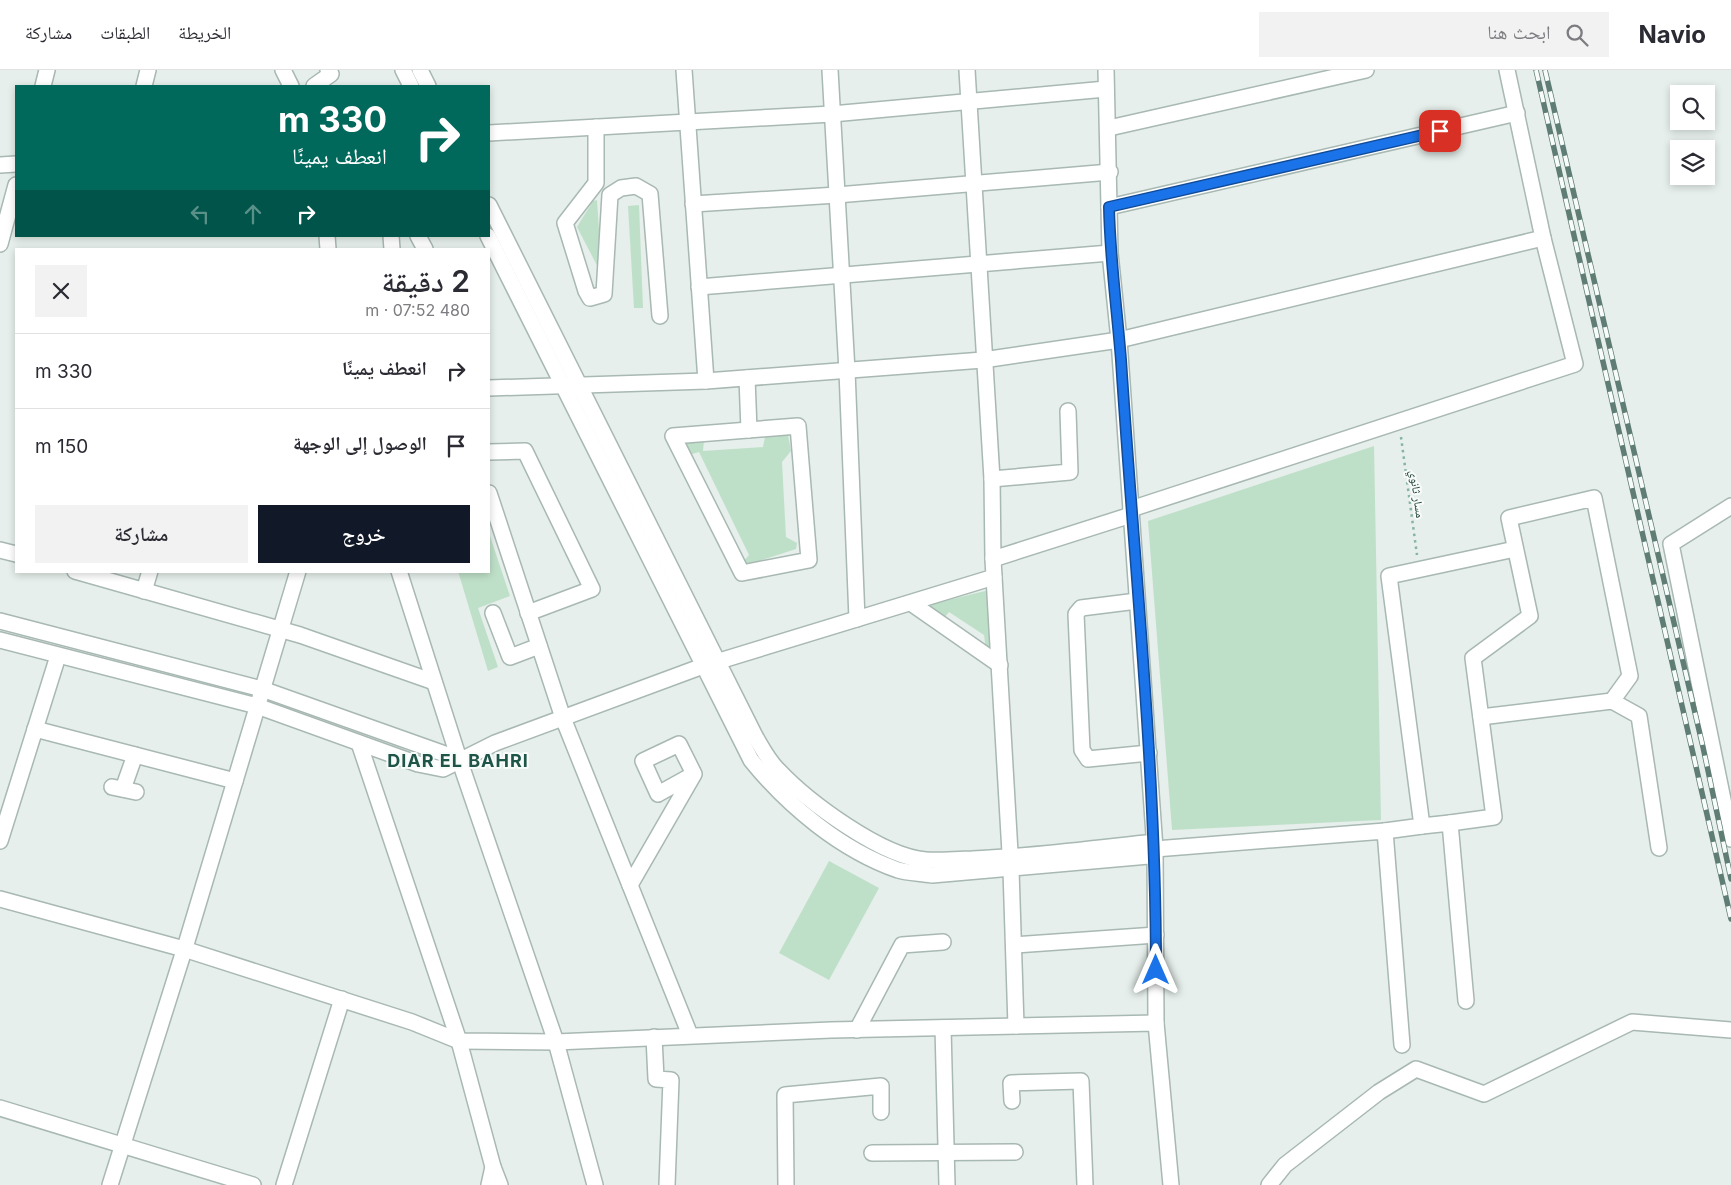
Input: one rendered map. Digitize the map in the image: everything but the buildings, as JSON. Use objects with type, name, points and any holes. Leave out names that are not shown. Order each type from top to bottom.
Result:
[{"type":"street","points":[[43,85],[48,70]]},
{"type":"street","points":[[144,85],[148,70]]},
{"type":"street","points":[[282,70],[290,85]]},
{"type":"street","points":[[315,85],[331,74],[328,70]]},
{"type":"street","points":[[403,70],[410,85]]},
{"type":"street","points":[[420,70],[428,85]]},
{"type":"street","points":[[684,70],[706,381]]},
{"type":"street","points":[[830,70],[847,372],[857,619]]},
{"type":"street","points":[[967,70],[983,360],[992,479],[993,559],[1011,863],[1016,1026]]},
{"type":"street","points":[[1106,70],[1110,172],[1110,254],[1119,340],[1155,849],[1156,1023],[1170,1185]]},
{"type":"street","points":[[1109,128],[1366,70]]},
{"type":"street","points":[[993,559],[1398,421],[1575,364],[1543,238],[1507,70]]},
{"type":"street","points":[[490,133],[832,114],[968,100],[1106,89]]},
{"type":"street","points":[[1109,207],[1517,113]]},
{"type":"street","points":[[596,127],[596,183],[565,223],[586,291],[590,298],[604,294],[610,195]]},
{"type":"street","points":[[0,165],[15,164]]},
{"type":"street","points":[[693,204],[837,195],[1110,172]]},
{"type":"street","points":[[596,183],[610,195]]},
{"type":"street","points":[[610,195],[621,188],[636,186],[650,194],[660,316]]},
{"type":"street","points":[[0,244],[15,190]]},
{"type":"street","points":[[490,207],[764,752],[796,787],[834,817],[879,844],[907,856],[925,860],[1011,863],[1149,856],[1155,849],[1385,831],[1494,817],[1473,658],[1530,616],[1509,518],[1594,498],[1630,676],[1612,701]]},
{"type":"street","points":[[488,237],[751,760],[766,779],[786,798],[838,839],[899,870],[932,875],[1011,863]]},
{"type":"street","points":[[490,388],[562,384],[706,381],[847,372],[983,360],[1119,340],[1543,238]]},
{"type":"street","points":[[699,287],[1110,254]]},
{"type":"street","points":[[747,378],[749,430]]},
{"type":"street","points":[[992,479],[1070,472],[1068,411]]},
{"type":"street","points":[[798,426],[810,560],[742,573],[673,436],[749,430],[798,426]]},
{"type":"street","points":[[490,452],[525,451],[592,589],[528,613]]},
{"type":"street","points":[[490,496],[563,718],[690,1035]]},
{"type":"street","points":[[1731,506],[1671,544],[1731,838]]},
{"type":"street","points":[[1422,826],[1389,576],[1515,549]]},
{"type":"street","points":[[0,550],[15,554]]},
{"type":"street","points":[[82,573],[279,630],[434,682]]},
{"type":"street","points":[[144,591],[149,573]]},
{"type":"street","points":[[110,1185],[184,949],[297,573]]},
{"type":"street","points":[[400,573],[459,759],[556,1042],[595,1185]]},
{"type":"street","points":[[0,640],[257,706],[418,764],[443,769],[459,759],[703,666],[994,577]]},
{"type":"street","points":[[1138,601],[1081,608],[1076,614],[1082,750],[1088,759],[1148,753]]},
{"type":"street","points":[[911,602],[1000,665]]},
{"type":"street","points":[[493,613],[510,657],[539,646]]},
{"type":"street","points":[[0,621],[262,689],[459,759]]},
{"type":"street","points":[[0,841],[58,656]]},
{"type":"street","points":[[1481,717],[1612,701],[1639,716],[1659,848]]},
{"type":"street","points":[[35,729],[235,781]]},
{"type":"street","points":[[359,743],[459,1041],[493,1167],[500,1185]]},
{"type":"street","points":[[124,789],[135,755]]},
{"type":"street","points":[[630,885],[694,774]]},
{"type":"street","points":[[1450,823],[1466,1001]]},
{"type":"street","points":[[1385,831],[1402,1045]]},
{"type":"street","points":[[0,899],[184,949],[412,1022],[459,1041],[556,1042],[690,1035],[1156,1023]]},
{"type":"street","points":[[1014,945],[1156,935]]},
{"type":"street","points":[[857,1030],[902,945],[943,942]]},
{"type":"street","points":[[284,1185],[342,999]]},
{"type":"street","points":[[1269,1185],[1285,1165],[1380,1092],[1416,1069],[1484,1094],[1632,1022],[1731,1030]]},
{"type":"street","points":[[943,1028],[948,1185]]},
{"type":"street","points":[[654,1037],[656,1079],[671,1080],[667,1185]]},
{"type":"street","points":[[1012,1101],[1011,1083],[1081,1081],[1084,1185]]},
{"type":"street","points":[[786,1185],[785,1095],[881,1086],[881,1112]]},
{"type":"street","points":[[0,1108],[253,1185]]},
{"type":"street","points":[[872,1152],[1015,1152]]},
{"type":"street","points":[[489,1185],[493,1167]]},
{"type":"path","name":"مسار ثانوي","points":[[1398,421],[1419,569]]},
{"type":"green space","points":[[597,200],[602,275],[577,227],[593,201]]},
{"type":"green space","points":[[639,205],[643,308],[634,308],[628,206]]},
{"type":"green space","points":[[788,435],[791,451],[782,462],[786,537],[797,543],[796,549],[744,566],[742,563],[749,555],[699,452],[689,455],[683,444],[704,440],[703,451],[763,447],[765,437]]},
{"type":"green space","points":[[1374,446],[1381,820],[1172,830],[1148,521]]},
{"type":"green space","points":[[490,536],[510,596],[478,608],[498,667],[488,671],[459,573],[490,573]]},
{"type":"green space","points":[[989,590],[995,652],[986,650],[984,635],[949,612],[943,619],[930,609],[932,604]]},
{"type":"green space","points":[[829,861],[879,888],[829,980],[779,953]]},
{"type":"railway","points":[[1536,70],[1731,919]]},
{"type":"railway","points":[[1545,70],[1703,747],[1731,879]]},
{"type":"district","name":"DIAR EL BAHRI","points":[[458,761]]},
{"type":"route","points":[[1156,970],[1155,849],[1119,340],[1110,254],[1109,207],[1440,131]]}]
